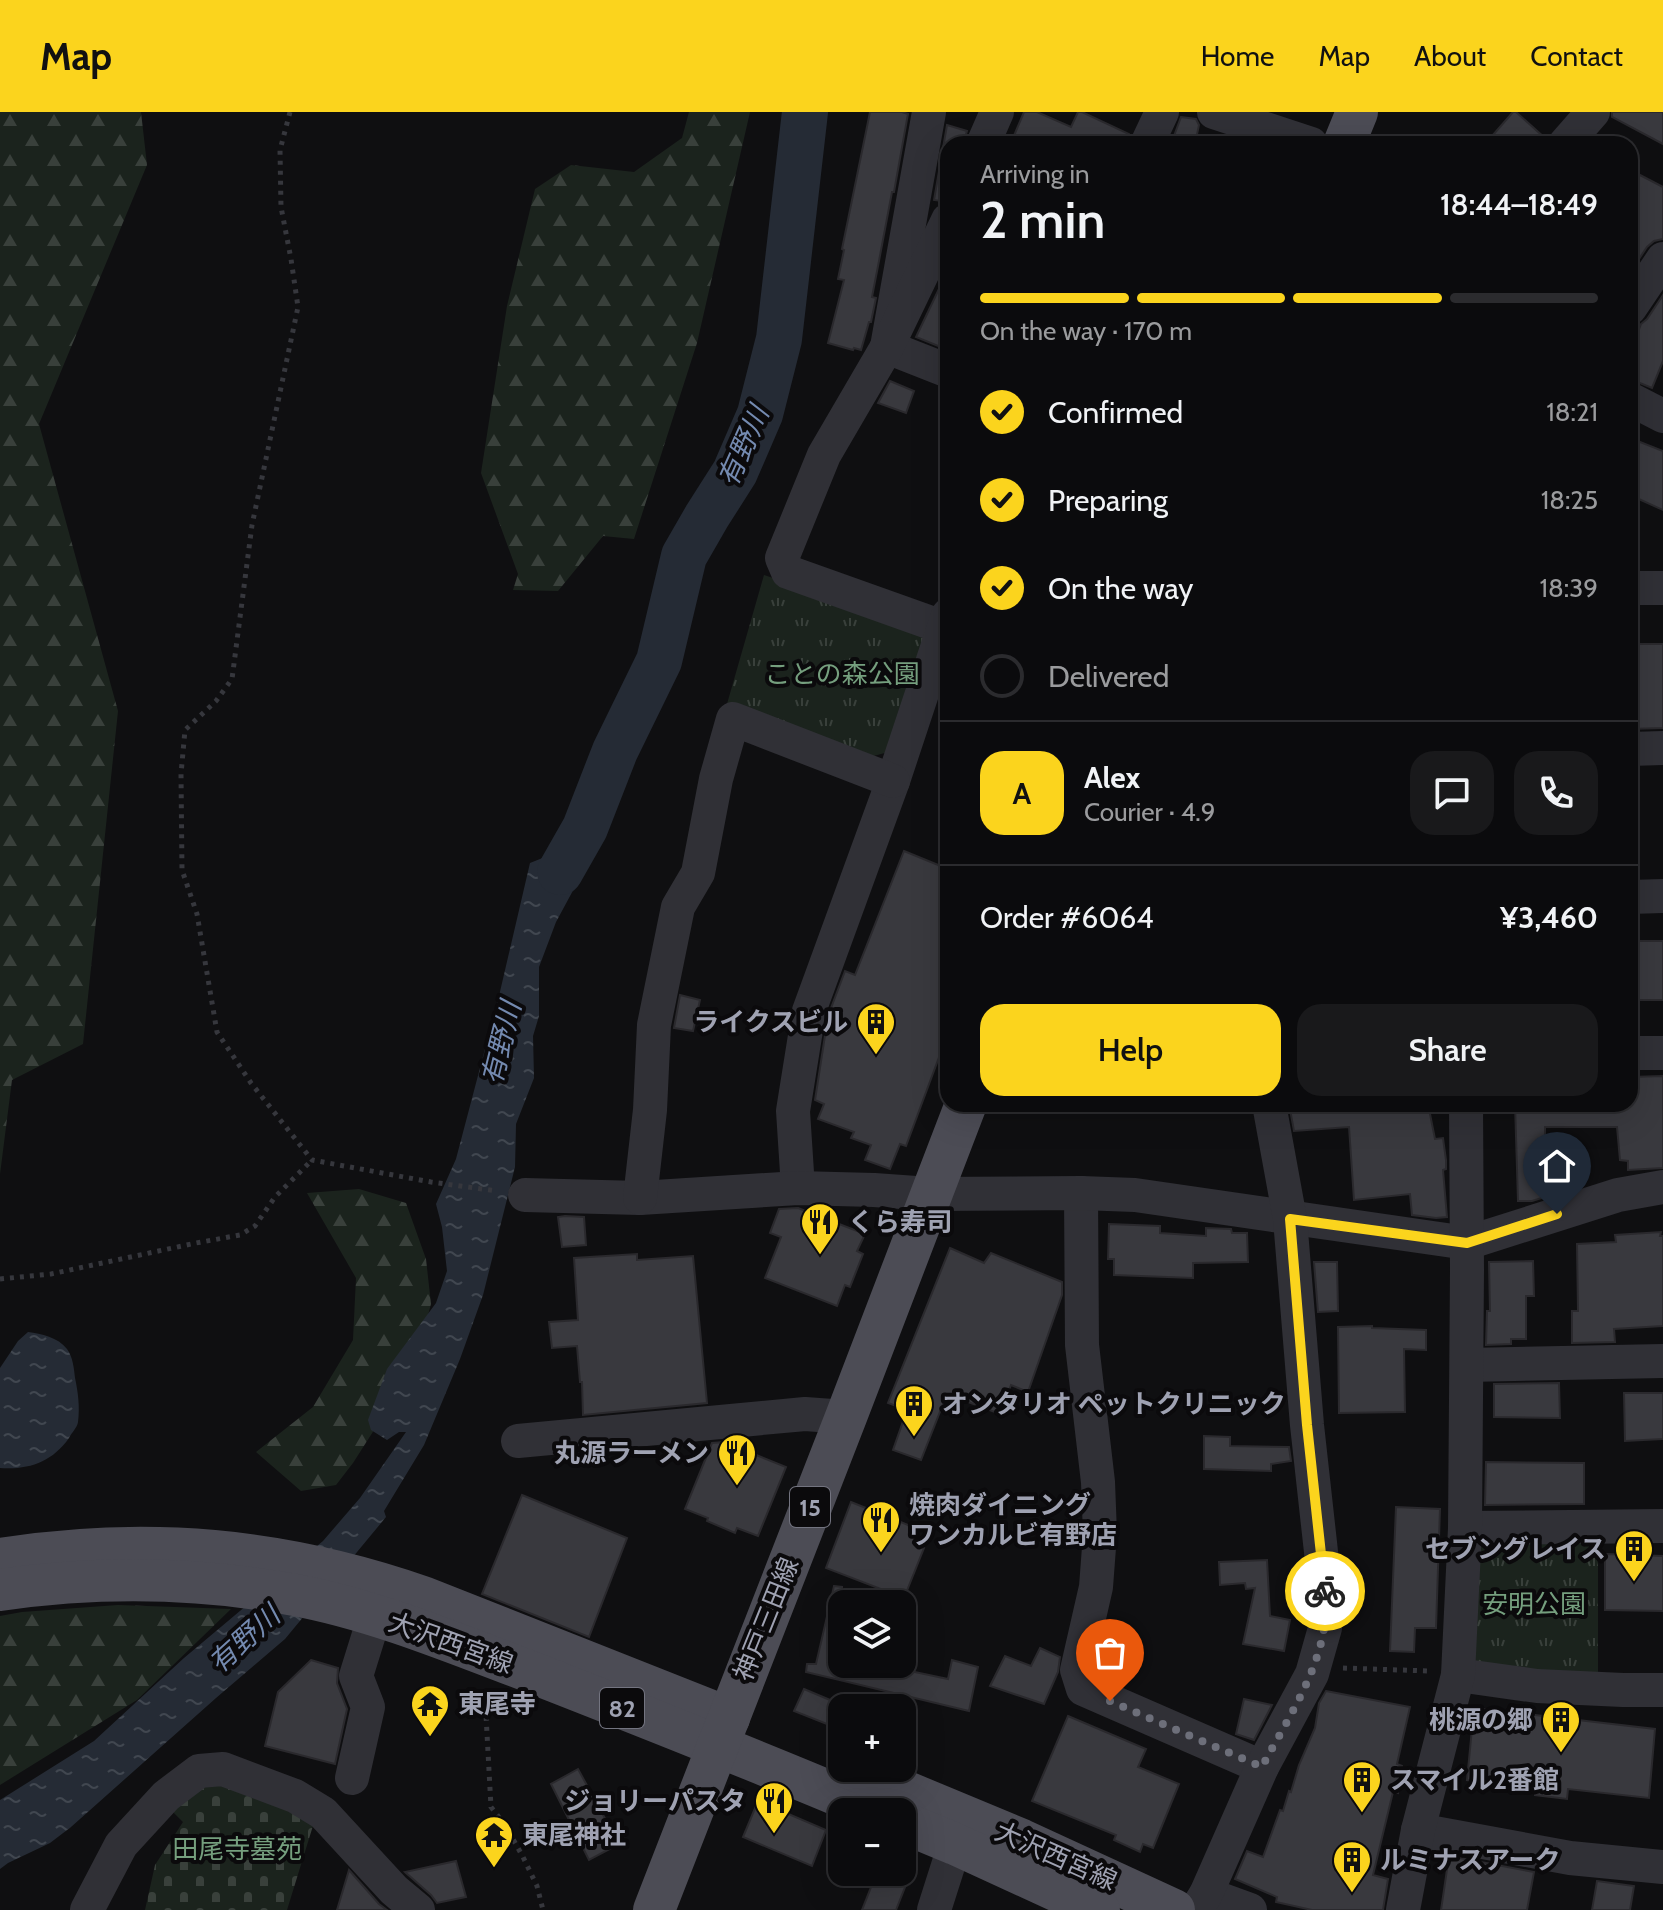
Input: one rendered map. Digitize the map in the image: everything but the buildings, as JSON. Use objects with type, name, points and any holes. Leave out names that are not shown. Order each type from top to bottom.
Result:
[{"type":"main road","points":[[1347,136],[1357,112]]},
{"type":"main road","name":"神戸三田線","points":[[654,1910],[963,1112]]},
{"type":"main road","name":"大沢西宮線","points":[[0,1559],[50,1551],[161,1547],[296,1595],[375,1603],[484,1655],[722,1731],[828,1761]]},
{"type":"main road","name":"大沢西宮線","points":[[0,1590],[81,1581],[140,1580],[222,1567]]},
{"type":"main road","name":"大沢西宮線","points":[[722,1731],[851,1798]]},
{"type":"main road","name":"大沢西宮線","points":[[883,1782],[1022,1840],[1192,1905]]},
{"type":"main road","name":"大沢西宮線","points":[[916,1828],[1099,1910]]},
{"type":"street","points":[[929,112],[932,230],[887,347],[824,455],[782,558],[788,572],[940,622]]},
{"type":"street","points":[[1151,136],[1162,112]]},
{"type":"street","points":[[1214,112],[1287,136]]},
{"type":"street","points":[[1572,136],[1593,112]]},
{"type":"street","points":[[1638,296],[1663,259]]},
{"type":"street","points":[[887,347],[940,368]]},
{"type":"street","points":[[1638,403],[1663,416]]},
{"type":"street","points":[[1638,588],[1663,588]]},
{"type":"street","points":[[798,1188],[793,1111],[809,1011],[940,642]]},
{"type":"street","points":[[640,1198],[650,1110],[654,1025],[678,907],[698,873],[725,716],[893,781]]},
{"type":"street","points":[[1638,749],[1663,748]]},
{"type":"street","points":[[1638,897],[1663,896]]},
{"type":"street","points":[[1638,1053],[1663,1053]]},
{"type":"street","points":[[1250,1910],[1192,1905],[1314,1667],[1325,1628],[1326,1597],[1307,1425],[1290,1219],[1270,1112]]},
{"type":"street","points":[[1403,1910],[1418,1830],[1458,1675],[1465,1528],[1466,1112]]},
{"type":"street","points":[[525,1195],[640,1198],[798,1188],[930,1194],[1135,1195],[1467,1243],[1618,1195],[1663,1187]]},
{"type":"street","points":[[1081,1193],[1082,1345],[1098,1482],[1100,1534],[1096,1587],[1077,1670],[1083,1689],[1262,1767]]},
{"type":"street","points":[[1467,1365],[1663,1361]]},
{"type":"street","points":[[518,1441],[805,1414],[846,1417]]},
{"type":"street","points":[[1465,1528],[1663,1526]]},
{"type":"street","points":[[352,1778],[368,1707],[356,1676],[375,1603]]},
{"type":"street","points":[[1458,1675],[1537,1686],[1663,1690]]},
{"type":"street","points":[[87,1910],[121,1845],[166,1796],[199,1771],[223,1769],[295,1796],[323,1813],[394,1890],[418,1910]]},
{"type":"street","points":[[1418,1830],[1570,1858],[1663,1867]]},
{"type":"street","points":[[934,1910],[955,1844]]},
{"type":"path","points":[[290,112],[280,150],[281,207],[298,307],[252,525],[232,679],[216,701],[185,730],[181,774],[182,870],[197,914],[217,1032],[251,1083],[312,1160],[431,1182],[525,1195]]},
{"type":"path","points":[[0,1279],[51,1274],[240,1235],[255,1226],[275,1197],[312,1160]]},
{"type":"path","points":[[1314,1667],[1442,1671],[1458,1675]]},
{"type":"path","points":[[485,1697],[491,1807],[523,1857],[537,1886],[543,1910]]},
{"type":"green space","points":[[0,112],[141,112],[147,165],[39,424],[118,711],[83,1044],[12,1080],[0,1174]]},
{"type":"green space","points":[[689,112],[750,112],[697,343],[634,539],[603,536],[558,591],[513,590],[518,574],[481,473],[507,306],[535,189],[571,165],[634,172],[682,138]]},
{"type":"green space","name":"ことの森公園","points":[[764,575],[918,627],[928,647],[892,751],[866,758],[727,704]]},
{"type":"green space","points":[[359,1189],[406,1203],[426,1259],[431,1304],[413,1369],[353,1463],[336,1485],[301,1491],[256,1452],[313,1407],[353,1340],[356,1278],[307,1193]]},
{"type":"green space","name":"安明公園","points":[[1598,1537],[1598,1678],[1506,1674],[1468,1658],[1481,1538]]},
{"type":"green space","points":[[118,1605],[231,1609],[137,1700],[0,1785],[0,1616]]},
{"type":"green space","name":"田尾寺墓苑","points":[[197,1779],[226,1781],[316,1816],[287,1910],[145,1910],[155,1865],[183,1822],[173,1812]]},
{"type":"water","points":[[572,812],[602,824],[593,857],[556,922],[539,967],[539,1016],[533,1036],[534,1078],[516,1124],[515,1167],[483,1295],[424,1445],[384,1511],[386,1517],[285,1639],[71,1827],[50,1843],[0,1869],[0,1800],[94,1741],[184,1658],[323,1541],[360,1498],[406,1432],[399,1432],[387,1440],[371,1430],[368,1420],[387,1369],[436,1303],[447,1271],[436,1204],[456,1159],[530,863],[545,857]]},
{"type":"water","points":[[28,1332],[54,1339],[69,1352],[78,1394],[78,1422],[62,1446],[47,1459],[21,1468],[0,1468],[0,1368]]},
{"type":"waterway","name":"有野川","points":[[560,872],[585,828],[615,751],[659,661],[684,556],[735,472],[760,414],[779,339],[805,112]]},
{"type":"way so far","points":[[1110,1701],[1262,1767],[1312,1674],[1325,1628],[1325,1591]]},
{"type":"place","name":"ライクスビル","points":[[876,1056]]},
{"type":"place","name":"くら寿司","points":[[820,1256]]},
{"type":"place","name":"オンタリオ ペットクリニック","points":[[914,1438]]},
{"type":"place","name":"丸源ラーメン","points":[[737,1487]]},
{"type":"place","name":"焼肉ダイニング ワンカルビ有野店","points":[[881,1554]]},
{"type":"place","name":"セブングレイス","points":[[1634,1583]]},
{"type":"place","name":"東尾寺","points":[[430,1738]]},
{"type":"place","name":"桃源の郷","points":[[1561,1754]]},
{"type":"place","name":"スマイル2番館","points":[[1362,1814]]},
{"type":"place","name":"ジョリーパスタ","points":[[774,1835]]},
{"type":"place","name":"東尾神社","points":[[494,1869]]},
{"type":"place","name":"ルミナスアーク","points":[[1352,1894]]},
{"type":"route","points":[[1325,1591],[1290,1219],[1467,1243],[1557,1214]]}]
